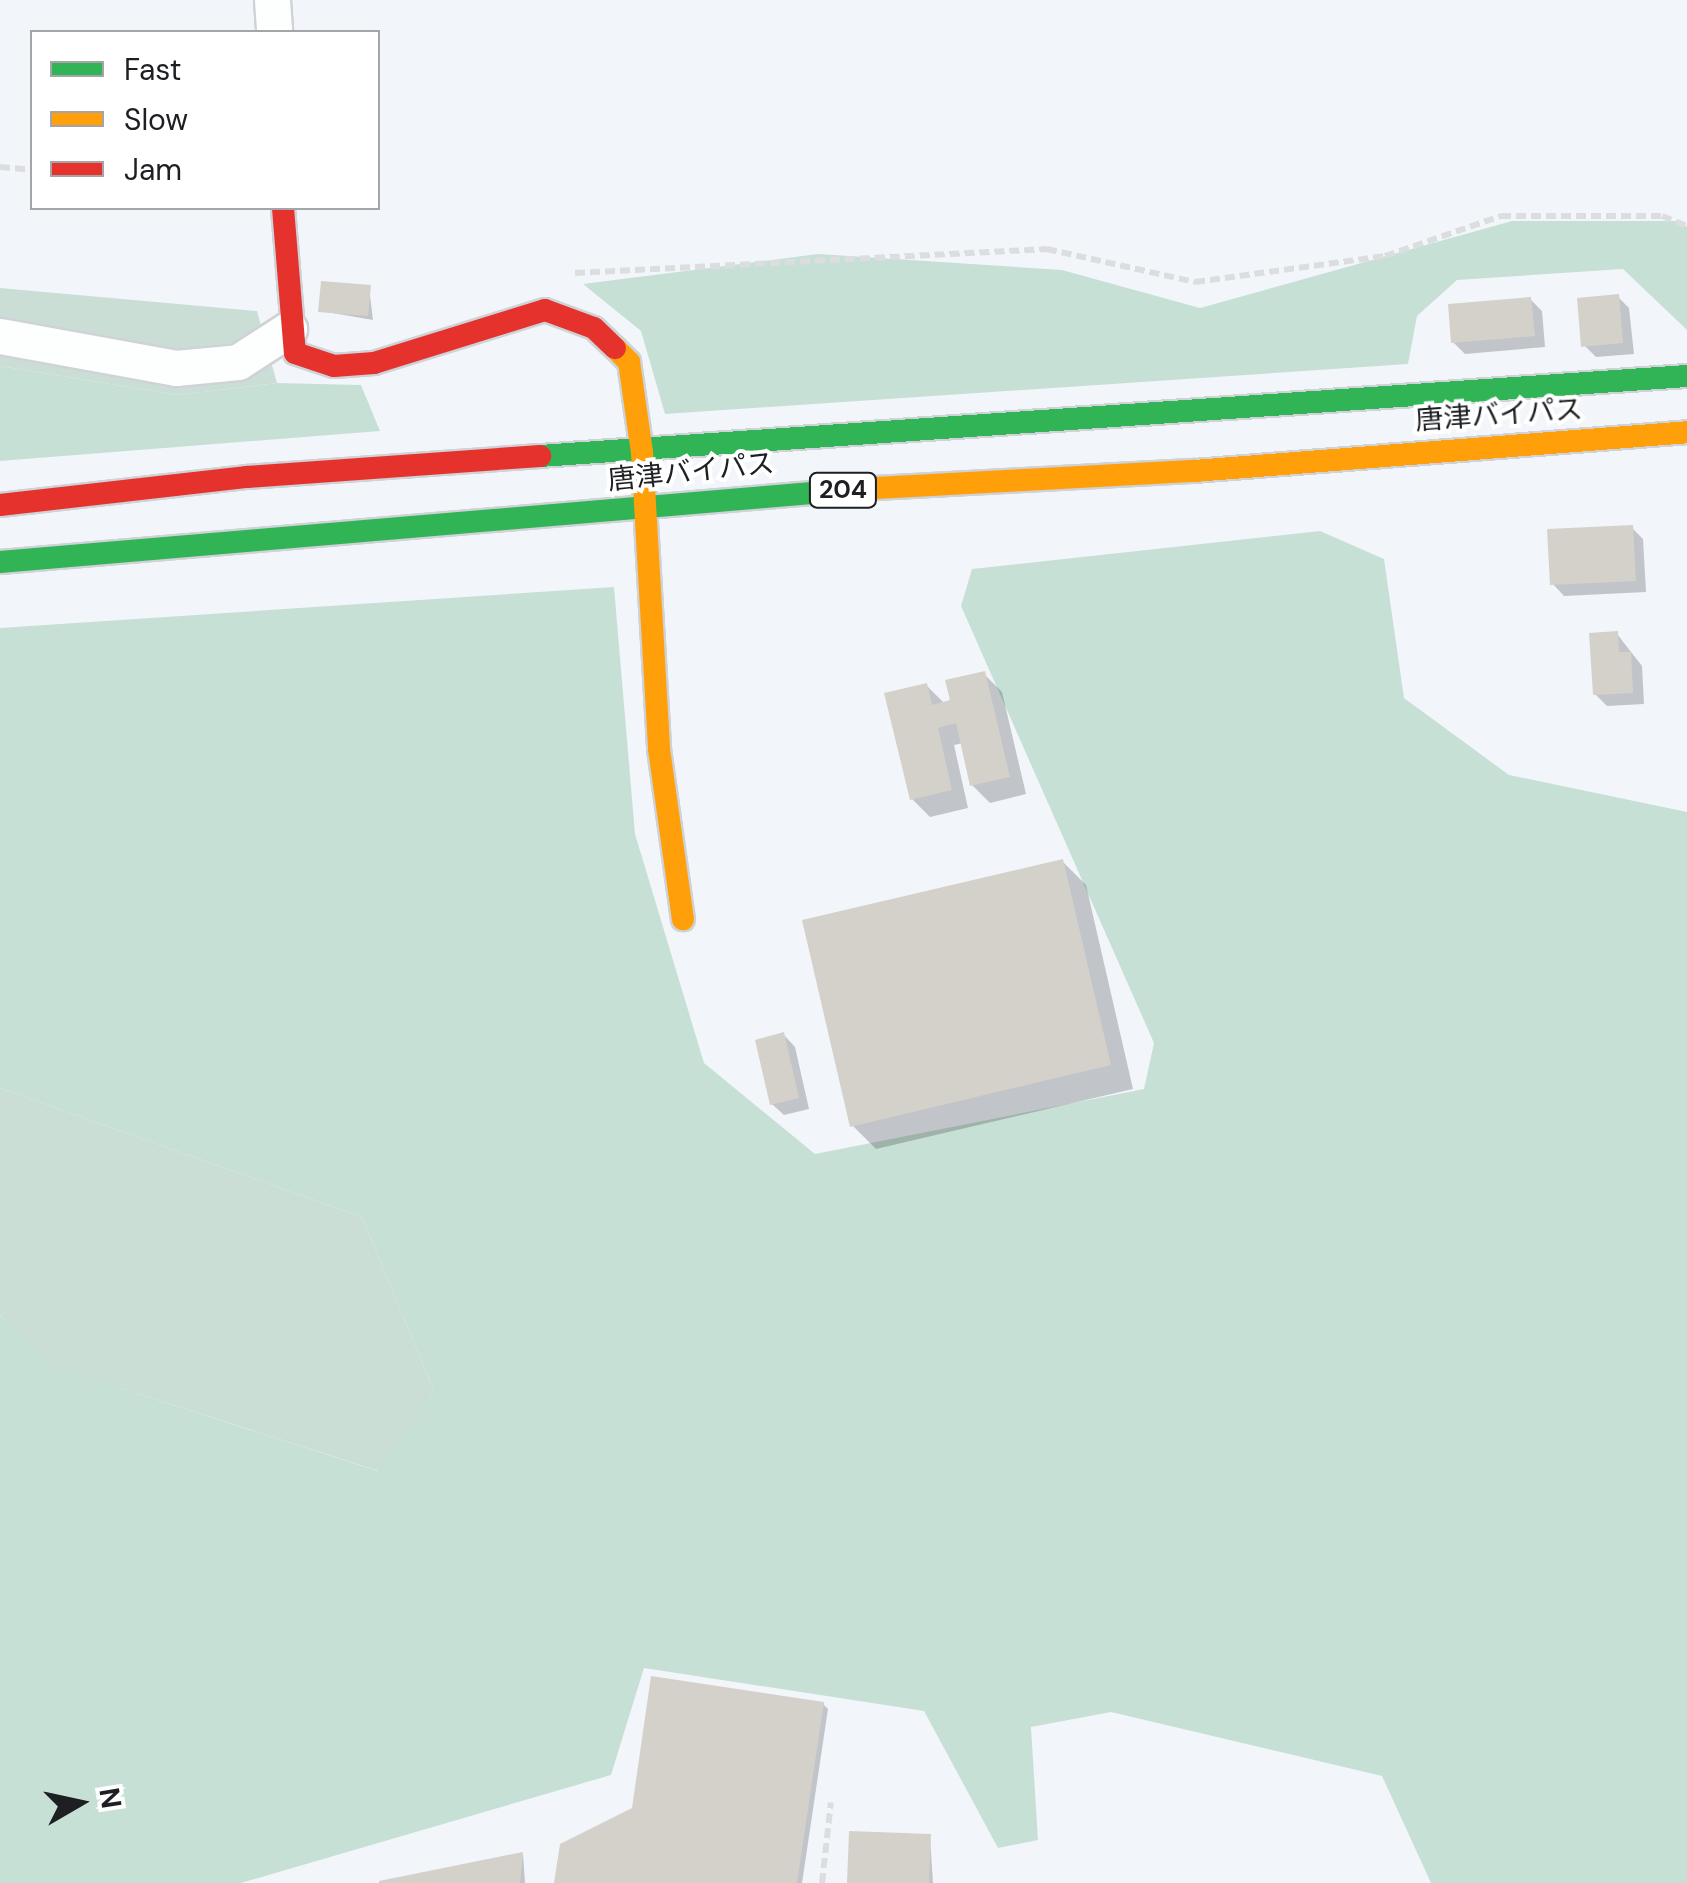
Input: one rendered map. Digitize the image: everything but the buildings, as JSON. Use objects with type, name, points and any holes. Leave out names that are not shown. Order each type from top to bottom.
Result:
[{"type":"main road","points":[[283,210],[289,329],[295,353],[347,365],[374,363],[544,310],[594,328],[629,362],[642,452],[659,750],[683,919]]},
{"type":"main road","name":"唐津バイパス","points":[[0,506],[247,477],[1687,376]]},
{"type":"main road","name":"唐津バイパス","points":[[0,562],[643,509],[730,496],[1194,471],[1687,432]]},
{"type":"street","points":[[272,0],[274,30]]},
{"type":"street","points":[[0,336],[176,368],[238,362],[289,329]]},
{"type":"path","points":[[0,167],[30,170]]},
{"type":"path","points":[[570,274],[1047,249],[1194,282],[1385,256],[1501,216],[1662,216],[1687,226]]},
{"type":"path","points":[[822,1883],[831,1802]]},
{"type":"green space","points":[[1512,221],[1680,221],[1687,227],[1687,330],[1623,269],[1457,280],[1417,316],[1408,364],[665,414],[641,331],[583,284],[818,254],[1062,270],[1200,308]]},
{"type":"green space","points":[[0,288],[257,311],[277,383],[178,395],[0,366]]},
{"type":"green space","points":[[0,366],[178,395],[277,383],[361,385],[380,431],[0,461]]},
{"type":"green space","points":[[1320,531],[1384,559],[1404,698],[1509,775],[1687,812],[1687,1883],[1431,1883],[1382,1776],[1111,1712],[1031,1727],[1038,1840],[998,1848],[924,1711],[644,1668],[611,1775],[241,1883],[0,1883],[0,1315],[49,1365],[378,1471],[434,1391],[362,1217],[0,1088],[0,628],[614,587],[635,834],[704,1063],[815,1154],[1144,1089],[1154,1043],[961,606],[972,569]]},
{"type":"green space","points":[[0,1088],[362,1217],[434,1391],[379,1471],[48,1365],[0,1315]]},
{"type":"traffic: fast","points":[[540,456],[1687,376]]},
{"type":"traffic: fast","points":[[0,562],[859,489]]},
{"type":"traffic: slow","points":[[615,348],[629,362],[642,452],[659,749],[683,919]]},
{"type":"traffic: slow","points":[[859,489],[1194,471],[1687,432]]},
{"type":"traffic: jam","points":[[283,210],[295,353],[334,366],[374,363],[545,310],[594,328],[615,348]]},
{"type":"traffic: jam","points":[[0,505],[247,477],[540,456]]}]
